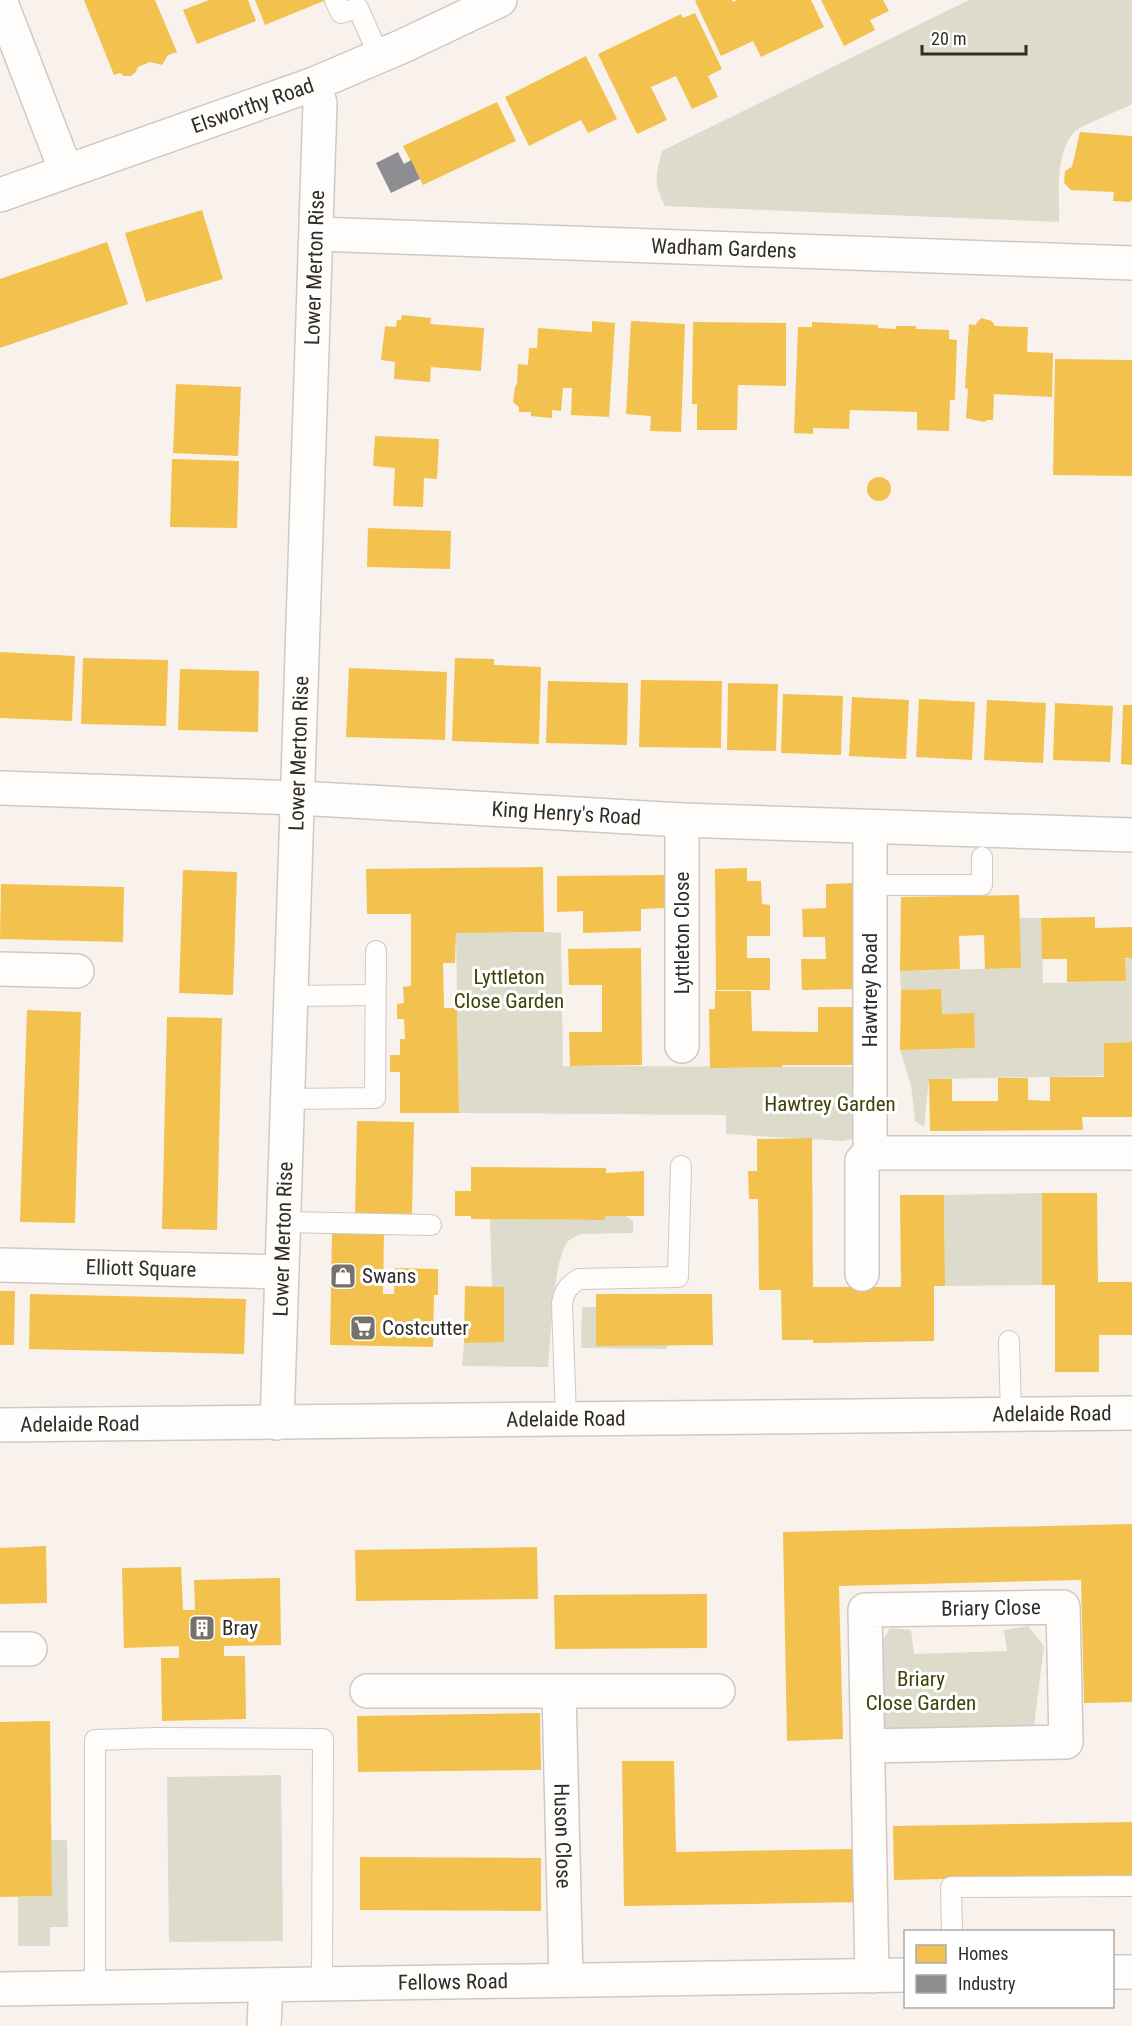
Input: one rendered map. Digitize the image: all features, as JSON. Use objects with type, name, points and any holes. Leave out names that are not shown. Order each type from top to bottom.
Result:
[{"type":"street","points":[[0,0],[66,171]]},
{"type":"street","name":"Elsworthy Road","points":[[0,195],[314,84],[500,0]]},
{"type":"street","name":"Lower Merton Rise","points":[[277,1423],[320,103],[314,84]]},
{"type":"street","name":"Wadham Gardens","points":[[316,234],[1132,263]]},
{"type":"street","name":"King Henry's Road","points":[[0,788],[299,798],[682,820],[1132,836]]},
{"type":"street","name":"Lyttleton Close","points":[[682,820],[682,1046]]},
{"type":"street","name":"Hawtrey Road","points":[[862,1274],[862,1161],[870,1153],[870,827]]},
{"type":"street","points":[[0,969],[77,971]]},
{"type":"street","points":[[870,1153],[1132,1153]]},
{"type":"street","name":"Elliott Square","points":[[0,1264],[282,1272]]},
{"type":"street","name":"Adelaide Road","points":[[0,1425],[1132,1413]]},
{"type":"street","name":"Briary Close","points":[[868,1746],[1066,1742],[1063,1607],[865,1610],[872,1976]]},
{"type":"street","points":[[367,1691],[718,1691]]},
{"type":"street","name":"Huson Close","points":[[559,1692],[566,1979]]},
{"type":"street","points":[[1114,1972],[1132,1972]]},
{"type":"street","name":"Fellows Road","points":[[0,1989],[904,1975]]},
{"type":"street","points":[[264,2026],[266,1984]]},
{"type":"lane","points":[[335,0],[341,14],[357,8],[379,56]]},
{"type":"lane","points":[[870,885],[982,885],[982,857]]},
{"type":"lane","points":[[288,1099],[375,1098],[376,951]]},
{"type":"lane","points":[[292,996],[375,995]]},
{"type":"lane","points":[[566,1419],[562,1303],[567,1287],[579,1279],[678,1277],[681,1166]]},
{"type":"lane","points":[[284,1222],[431,1225]]},
{"type":"lane","points":[[1009,1341],[1011,1415]]},
{"type":"lane","points":[[95,1987],[95,1740],[156,1738],[323,1739],[322,1984]]},
{"type":"lane","points":[[952,1930],[951,1887],[1132,1886]]},
{"type":"green space","points":[[969,0],[1132,0],[1132,104],[1074,132],[1063,152],[1059,176],[1059,222],[665,206],[657,185],[662,151]]},
{"type":"green space","points":[[1019,918],[1041,918],[1043,983],[1126,981],[1125,959],[1132,958],[1132,1042],[1104,1043],[1104,1076],[929,1079],[924,1127],[915,1121],[911,1085],[900,1050],[974,1048],[974,1013],[942,1014],[941,989],[901,990],[900,971],[1020,968]]},
{"type":"green space","name":"Lyttleton Close Garden","points":[[456,933],[561,933],[563,1066],[857,1067],[856,1138],[843,1141],[726,1134],[726,1115],[459,1113]]},
{"type":"green space","points":[[1042,1193],[1042,1285],[945,1286],[944,1195]]},
{"type":"green space","points":[[605,1216],[626,1216],[633,1221],[633,1233],[582,1234],[567,1243],[562,1252],[556,1283],[548,1367],[462,1366],[464,1343],[504,1341],[504,1287],[492,1287],[490,1219],[605,1220]]},
{"type":"green space","points":[[582,1307],[601,1307],[668,1331],[667,1349],[581,1348]]},
{"type":"green space","name":"Briary Close Garden","points":[[1028,1626],[1044,1646],[1034,1726],[883,1730],[876,1652],[890,1628],[911,1630],[914,1654],[1007,1651],[1004,1630]]},
{"type":"green space","points":[[281,1775],[283,1941],[169,1942],[167,1777]]},
{"type":"green space","points":[[51,1840],[67,1840],[68,1927],[50,1927],[50,1946],[18,1946],[18,1897],[52,1896]]},
{"type":"building: Homes","points":[[84,0],[155,0],[177,52],[168,55],[162,65],[150,62],[138,67],[131,76],[124,76],[120,73],[114,75]]},
{"type":"building: Homes","points":[[209,0],[248,0],[256,21],[197,44],[183,10]]},
{"type":"building: Homes","points":[[255,0],[326,0],[265,25]]},
{"type":"building: Homes","points":[[732,0],[733,2],[737,0],[811,0],[824,27],[761,57],[753,41],[721,56],[695,1]]},
{"type":"building: Homes","points":[[821,0],[883,0],[889,11],[870,20],[875,30],[844,46]]},
{"type":"building: Homes","points":[[695,13],[722,69],[708,76],[718,97],[692,109],[676,76],[651,87],[667,120],[637,134],[598,54],[681,14],[683,18]]},
{"type":"building: Homes","points":[[586,56],[617,119],[588,133],[581,120],[529,146],[505,97]]},
{"type":"building: Homes","points":[[497,102],[516,141],[423,185],[403,146]]},
{"type":"building: Homes","points":[[1080,132],[1132,136],[1132,199],[1130,202],[1113,201],[1114,192],[1071,190],[1064,183],[1065,171],[1072,167]]},
{"type":"building: Homes","points":[[202,210],[223,279],[146,302],[125,233]]},
{"type":"building: Homes","points":[[107,242],[128,304],[0,348],[0,279]]},
{"type":"building: Homes","points":[[402,315],[431,318],[430,324],[484,328],[481,371],[431,367],[430,382],[394,379],[395,362],[381,360],[385,326],[396,327],[397,320],[401,320]]},
{"type":"building: Homes","points":[[981,318],[992,321],[995,326],[1028,327],[1027,352],[1053,353],[1052,397],[994,394],[993,420],[984,422],[966,418],[968,389],[965,388],[969,324],[975,325]]},
{"type":"building: Homes","points":[[592,321],[615,323],[609,417],[571,415],[572,388],[563,388],[561,411],[552,410],[552,418],[531,416],[531,412],[519,412],[519,407],[513,402],[518,364],[528,365],[529,348],[537,348],[538,328],[592,332]]},
{"type":"building: Homes","points":[[631,321],[685,324],[681,432],[650,431],[651,416],[626,414]]},
{"type":"building: Homes","points":[[693,322],[786,323],[786,386],[738,385],[737,430],[697,430],[697,404],[692,404]]},
{"type":"building: Homes","points":[[812,322],[878,325],[878,328],[896,329],[896,326],[916,326],[916,329],[949,330],[949,339],[957,340],[955,400],[950,400],[949,431],[917,430],[917,412],[850,410],[849,429],[813,428],[813,434],[794,433],[798,327],[812,327]]},
{"type":"building: Homes","points":[[1055,359],[1132,360],[1132,476],[1053,475]]},
{"type":"building: Homes","points":[[176,384],[241,387],[238,456],[173,453]]},
{"type":"building: Homes","points":[[375,436],[439,439],[437,479],[424,478],[423,507],[393,506],[395,468],[373,466]]},
{"type":"building: Homes","points":[[172,459],[239,461],[237,528],[170,527]]},
{"type":"building: Homes","points":[[879,477],[887,481],[891,489],[887,497],[879,501],[871,497],[867,489],[871,481]]},
{"type":"building: Homes","points":[[368,528],[451,531],[450,569],[367,567]]},
{"type":"building: Homes","points":[[0,652],[75,656],[72,721],[0,718]]},
{"type":"building: Homes","points":[[83,658],[168,660],[166,726],[81,724]]},
{"type":"building: Homes","points":[[455,658],[494,659],[494,665],[541,667],[539,744],[452,741]]},
{"type":"building: Homes","points":[[349,668],[447,672],[445,740],[346,737]]},
{"type":"building: Homes","points":[[180,669],[259,671],[258,732],[178,730]]},
{"type":"building: Homes","points":[[641,680],[722,681],[721,748],[639,747]]},
{"type":"building: Homes","points":[[548,681],[628,683],[627,745],[546,743]]},
{"type":"building: Homes","points":[[728,683],[778,684],[776,751],[727,750]]},
{"type":"building: Homes","points":[[783,694],[843,696],[841,755],[781,753]]},
{"type":"building: Homes","points":[[852,697],[909,700],[906,759],[849,756]]},
{"type":"building: Homes","points":[[919,699],[975,702],[972,760],[916,757]]},
{"type":"building: Homes","points":[[987,700],[1046,703],[1043,763],[984,760]]},
{"type":"building: Homes","points":[[1055,703],[1113,706],[1110,762],[1053,760]]},
{"type":"building: Homes","points":[[1123,705],[1132,705],[1132,765],[1121,764]]},
{"type":"building: Homes","points":[[543,867],[544,932],[456,933],[455,963],[443,963],[444,1008],[457,1008],[459,1113],[400,1113],[400,1072],[390,1072],[390,1055],[400,1055],[400,1039],[405,1039],[404,1019],[397,1019],[397,1004],[404,1003],[403,987],[411,986],[411,914],[367,914],[366,869]]},
{"type":"building: Homes","points":[[747,868],[747,881],[761,881],[762,904],[770,905],[770,936],[747,936],[747,958],[770,958],[770,990],[716,990],[715,869]]},
{"type":"building: Homes","points":[[183,870],[237,872],[233,995],[179,993]]},
{"type":"building: Homes","points":[[664,875],[665,908],[641,909],[641,931],[583,933],[583,911],[557,912],[557,876]]},
{"type":"building: Homes","points":[[854,883],[856,989],[802,990],[801,959],[826,959],[825,937],[803,937],[802,909],[826,908],[826,884]]},
{"type":"building: Homes","points":[[1,884],[124,887],[123,942],[0,939]]},
{"type":"building: Homes","points":[[1019,895],[1021,968],[985,969],[984,935],[959,936],[960,969],[900,971],[901,897]]},
{"type":"building: Homes","points":[[1095,917],[1095,928],[1132,927],[1132,958],[1125,958],[1126,981],[1067,982],[1067,959],[1042,959],[1041,918]]},
{"type":"building: Homes","points":[[641,948],[642,1065],[570,1066],[569,1032],[602,1032],[602,985],[569,985],[568,949]]},
{"type":"building: Homes","points":[[941,989],[942,1014],[974,1013],[975,1048],[900,1050],[901,990]]},
{"type":"building: Homes","points":[[715,991],[751,991],[752,1031],[818,1032],[818,1007],[856,1007],[856,1065],[710,1068],[709,1009],[715,1009]]},
{"type":"building: Homes","points":[[27,1010],[81,1012],[75,1223],[20,1222]]},
{"type":"building: Homes","points":[[167,1017],[222,1018],[217,1230],[162,1229]]},
{"type":"building: Homes","points":[[1132,1042],[1132,1117],[1082,1117],[1083,1130],[930,1131],[929,1079],[952,1079],[952,1101],[998,1101],[998,1078],[1028,1078],[1028,1100],[1050,1101],[1050,1077],[1104,1077],[1104,1043]]},
{"type":"building: Homes","points":[[357,1121],[414,1122],[412,1215],[355,1214]]},
{"type":"building: Homes","points":[[812,1138],[813,1287],[901,1287],[900,1195],[944,1195],[945,1286],[934,1286],[934,1341],[813,1343],[813,1340],[782,1340],[781,1290],[759,1290],[758,1199],[749,1199],[748,1171],[757,1171],[757,1139]]},
{"type":"building: Homes","points":[[471,1167],[606,1168],[606,1173],[644,1171],[644,1216],[605,1216],[605,1220],[471,1219],[471,1216],[455,1216],[455,1191],[471,1191]]},
{"type":"building: Homes","points":[[1042,1193],[1097,1193],[1098,1282],[1132,1282],[1132,1335],[1099,1335],[1099,1372],[1055,1372],[1055,1285],[1042,1285]]},
{"type":"building: Homes","points":[[332,1232],[384,1233],[383,1294],[394,1294],[395,1268],[438,1269],[438,1295],[434,1295],[433,1347],[330,1345]]},
{"type":"building: Homes","points":[[465,1286],[504,1287],[504,1342],[464,1343]]},
{"type":"building: Homes","points":[[0,1291],[15,1291],[14,1345],[0,1345]]},
{"type":"building: Homes","points":[[30,1294],[246,1299],[244,1354],[29,1349]]},
{"type":"building: Homes","points":[[596,1294],[712,1294],[713,1345],[596,1346]]},
{"type":"building: Homes","points":[[1132,1524],[1132,1702],[1084,1703],[1081,1580],[839,1586],[843,1739],[787,1741],[783,1532]]},
{"type":"building: Homes","points":[[46,1546],[47,1603],[0,1604],[0,1548]]},
{"type":"building: Homes","points":[[537,1547],[538,1599],[356,1601],[355,1550]]},
{"type":"building: Homes","name":"Bray","points":[[181,1567],[183,1610],[195,1610],[194,1580],[280,1578],[281,1645],[224,1646],[224,1656],[245,1656],[246,1719],[162,1721],[161,1658],[179,1658],[179,1646],[124,1648],[122,1568]]},
{"type":"building: Homes","points":[[707,1594],[707,1648],[555,1649],[554,1595]]},
{"type":"building: Homes","points":[[540,1713],[541,1770],[358,1772],[357,1716]]},
{"type":"building: Homes","points":[[50,1721],[52,1896],[0,1897],[0,1722]]},
{"type":"building: Homes","points":[[622,1761],[674,1761],[676,1852],[859,1849],[860,1902],[624,1906]]},
{"type":"building: Homes","points":[[1132,1822],[1132,1875],[894,1880],[893,1826]]},
{"type":"building: Homes","points":[[360,1857],[541,1858],[541,1911],[360,1910]]},
{"type":"building: Industry","points":[[398,152],[404,164],[411,160],[420,179],[391,193],[376,163]]},
{"type":"place","name":"Swans","points":[[343,1276]]},
{"type":"place","name":"Costcutter","points":[[363,1328]]},
{"type":"place","name":"Bray","points":[[202,1628]]},
{"type":"park label","name":"Hawtrey Garden","points":[[830,1104]]}]
